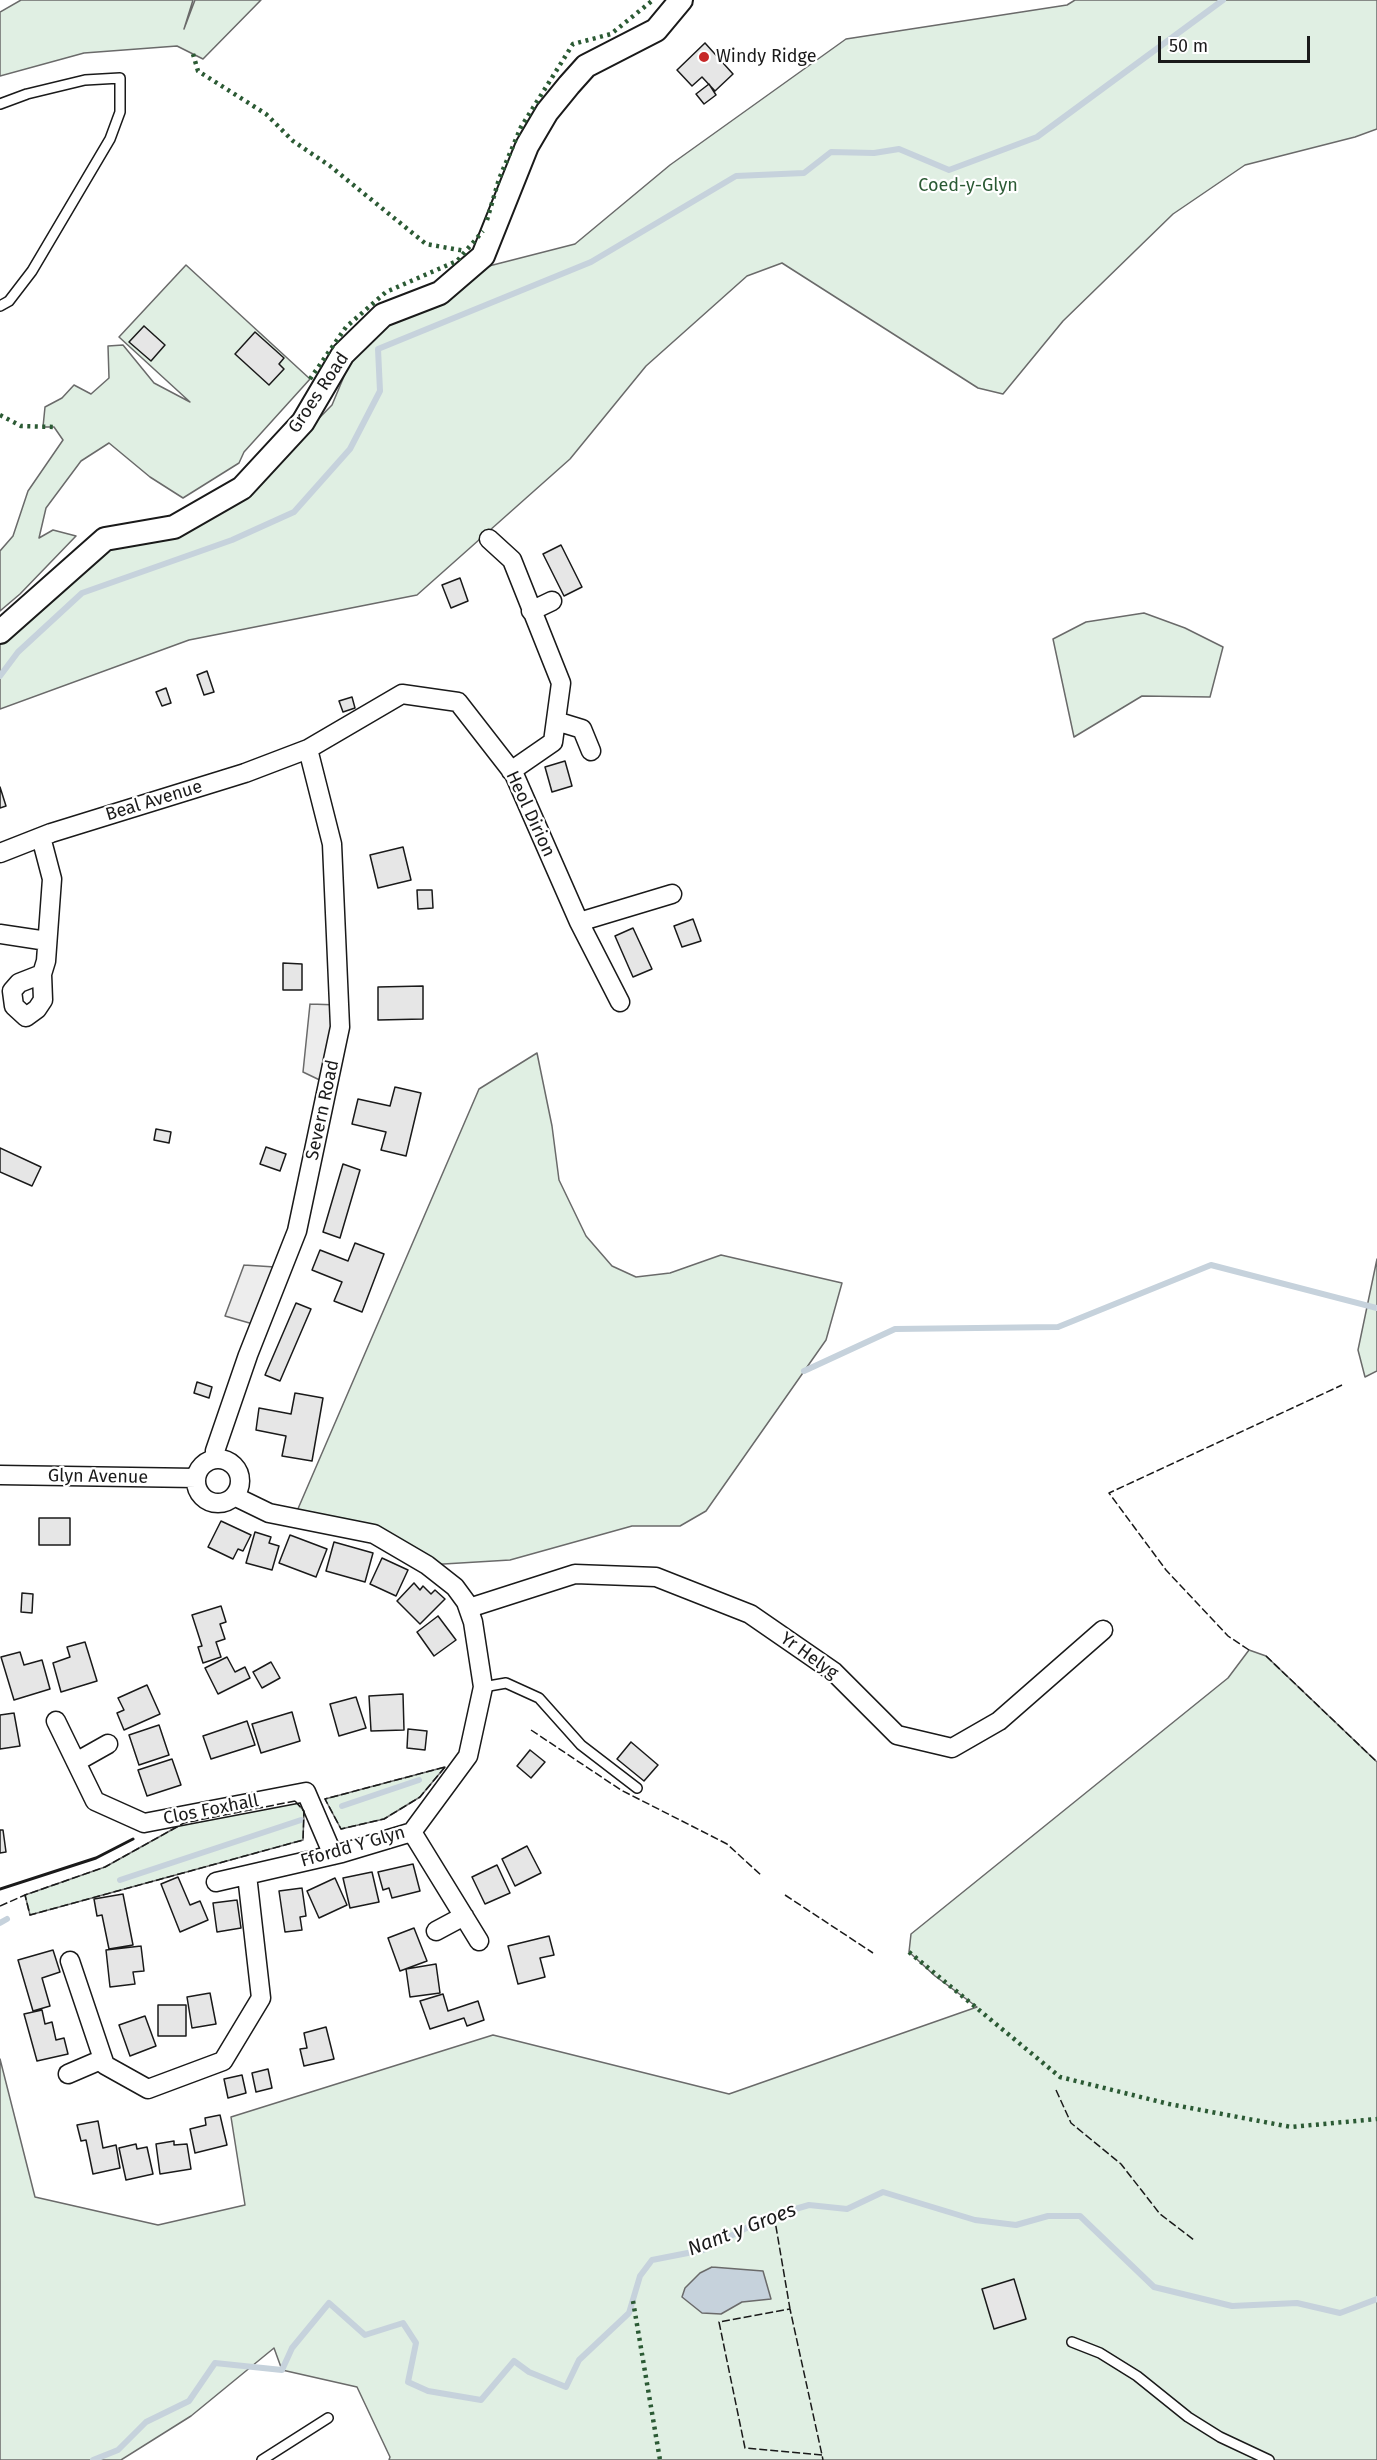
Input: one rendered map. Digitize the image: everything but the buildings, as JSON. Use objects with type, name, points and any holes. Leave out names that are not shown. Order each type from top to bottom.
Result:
[{"type":"street","name":"Groes Road","points":[[0,632],[105,539],[174,527],[242,488],[303,422],[343,354],[383,315],[440,293],[483,256],[527,146],[547,112],[586,66],[656,30],[681,0]]},
{"type":"street","points":[[489,539],[512,560],[561,683],[553,742],[511,771]]},
{"type":"street","points":[[531,611],[552,601]]},
{"type":"street","name":"Heol Dirion","points":[[308,749],[402,694],[458,702],[511,771],[579,922],[620,1002]]},
{"type":"street","points":[[556,721],[582,729],[591,751]]},
{"type":"street","name":"Beal Avenue","points":[[0,853],[41,837],[246,772],[308,749]]},
{"type":"street","name":"Severn Road","points":[[218,1459],[215,1451],[248,1355],[297,1231],[340,1027],[332,843],[308,749]]},
{"type":"street","points":[[41,837],[52,879],[42,974]]},
{"type":"street","points":[[579,922],[672,894]]},
{"type":"street","points":[[0,934],[47,941]]},
{"type":"street","points":[[218,1459],[231,1463],[239,1476],[238,1490],[234,1496],[222,1503],[208,1501],[198,1492],[196,1478],[201,1467],[218,1459]]},
{"type":"street","name":"Glyn Avenue","points":[[0,1475],[196,1478]]},
{"type":"street","name":"Ffordd Y Glyn","points":[[216,1882],[333,1855],[412,1832],[468,1756],[483,1687],[469,1608],[455,1587],[427,1565],[374,1534],[269,1514],[234,1496]]},
{"type":"street","name":"Yr Helyg","points":[[469,1608],[575,1574],[656,1577],[750,1614],[834,1672],[897,1735],[952,1748],[999,1721],[1103,1630]]},
{"type":"street","name":"Clos Foxhall","points":[[56,1720],[95,1801],[144,1823],[306,1792],[333,1855]]},
{"type":"street","points":[[76,1762],[108,1744]]},
{"type":"street","points":[[412,1832],[479,1941]]},
{"type":"street","points":[[70,1962],[105,2066],[148,2089],[223,2061],[261,1998],[247,1875]]},
{"type":"street","points":[[436,1931],[464,1916]]},
{"type":"street","points":[[68,2074],[103,2058]]},
{"type":"lane","points":[[0,104],[27,94],[85,80],[120,78],[122,94],[120,112],[110,139],[32,271],[9,301],[0,306]]},
{"type":"lane","points":[[483,1687],[506,1683],[539,1698],[581,1745],[637,1788]]},
{"type":"lane","points":[[1072,2343],[1100,2353],[1137,2376],[1188,2417],[1220,2438],[1269,2460]]},
{"type":"lane","points":[[262,2460],[328,2418]]},
{"type":"green space","points":[[21,0],[193,0],[184,29],[195,0],[261,0],[203,59],[177,46],[84,53],[0,76],[0,12]]},
{"type":"green space","name":"Coed-y-Glyn","points":[[1075,0],[1377,0],[1377,129],[1355,137],[1245,165],[1173,214],[1063,321],[1003,394],[978,388],[782,263],[747,276],[646,366],[570,459],[417,595],[189,640],[0,709],[0,643],[106,549],[172,535],[282,456],[332,405],[350,362],[386,324],[440,302],[489,266],[575,244],[670,165],[846,39],[1067,5]]},
{"type":"green space","points":[[186,265],[310,379],[244,452],[239,463],[183,498],[150,477],[109,443],[81,461],[46,508],[39,538],[53,530],[76,536],[20,594],[0,611],[0,551],[13,536],[28,491],[63,440],[54,427],[43,427],[45,407],[62,398],[74,385],[91,394],[109,378],[108,346],[123,345],[154,383],[190,402],[119,337]]},
{"type":"green space","points":[[1144,613],[1185,628],[1223,647],[1210,697],[1142,696],[1074,737],[1053,639],[1086,622]]},
{"type":"green space","points":[[537,1053],[552,1126],[559,1180],[586,1236],[612,1266],[636,1277],[670,1273],[721,1255],[842,1283],[826,1340],[706,1511],[680,1526],[632,1526],[510,1560],[427,1565],[374,1534],[294,1518],[479,1089]]},
{"type":"green space","points":[[1377,1259],[1377,1371],[1365,1377],[1358,1350]]},
{"type":"green space","points":[[1249,1650],[1266,1656],[1377,1762],[1377,2460],[389,2460],[390,2457],[357,2387],[282,2370],[274,2348],[191,2416],[121,2460],[0,2460],[0,2059],[35,2197],[158,2225],[245,2205],[231,2117],[493,2035],[729,2094],[977,2007],[935,1976],[909,1952],[911,1934],[1228,1678]]},
{"type":"green space","points":[[445,1767],[420,1797],[384,1819],[341,1829],[325,1799]]},
{"type":"green space","points":[[295,1801],[304,1811],[303,1840],[30,1915],[25,1895],[105,1867],[184,1823]]},
{"type":"shaded area","points":[[310,1004],[339,1005],[328,1084],[303,1072]]},
{"type":"shaded area","points":[[244,1265],[275,1267],[260,1326],[225,1316]]},
{"type":"shaded area","points":[[712,2267],[763,2271],[771,2299],[742,2302],[721,2314],[702,2313],[682,2297],[685,2288],[700,2273]]},
{"type":"waterway","points":[[0,676],[18,652],[82,593],[232,540],[294,512],[350,449],[380,391],[378,349],[591,262],[736,176],[804,173],[831,152],[874,153],[899,149],[949,170],[1037,137],[1223,0]]},
{"type":"waterway","points":[[804,1371],[895,1329],[1058,1327],[1211,1265],[1377,1308]]},
{"type":"waterway","points":[[342,1806],[419,1780]]},
{"type":"waterway","points":[[120,1880],[301,1820]]},
{"type":"waterway","points":[[0,1923],[7,1919]]},
{"type":"waterway","name":"Nant y Groes","points":[[93,2460],[118,2450],[146,2422],[189,2401],[215,2363],[282,2370],[292,2348],[329,2303],[365,2335],[403,2323],[416,2343],[408,2382],[428,2391],[481,2400],[514,2361],[529,2372],[566,2387],[579,2360],[629,2313],[640,2276],[652,2260],[703,2250],[768,2217],[809,2205],[847,2209],[883,2192],[975,2220],[1016,2225],[1048,2216],[1080,2216],[1154,2287],[1232,2306],[1297,2303],[1340,2313],[1377,2299]]},
{"type":"hedge","points":[[487,220],[499,179],[521,127],[573,44],[611,34],[653,0]]},
{"type":"hedge","points":[[193,54],[198,71],[266,114],[293,141],[330,166],[426,244],[465,251]]},
{"type":"hedge","points":[[310,379],[346,327],[386,292],[457,261],[483,231]]},
{"type":"hedge","points":[[0,415],[21,426],[54,427]]},
{"type":"hedge","points":[[909,1952],[1060,2077],[1169,2104],[1291,2127],[1377,2119]]},
{"type":"hedge","points":[[633,2301],[660,2460]]},
{"type":"fence","points":[[1249,1650],[1228,1636],[1166,1570],[1109,1493],[1342,1385]]},
{"type":"fence","points":[[1266,1656],[1377,1762]]},
{"type":"fence","points":[[531,1730],[621,1790],[727,1844],[762,1876]]},
{"type":"fence","points":[[445,1767],[420,1797],[384,1819],[341,1829],[325,1799],[445,1767]]},
{"type":"fence","points":[[295,1801],[304,1811],[303,1840],[30,1915],[25,1895],[105,1867],[184,1823],[295,1801]]},
{"type":"fence","points":[[0,1906],[25,1895]]},
{"type":"fence","points":[[785,1895],[873,1953]]},
{"type":"fence","points":[[1056,2090],[1071,2123],[1121,2164],[1160,2214],[1194,2240]]},
{"type":"fence","points":[[774,2215],[790,2309]]},
{"type":"fence","points":[[822,2455],[745,2448],[719,2322],[790,2309],[822,2455],[823,2460]]},
{"type":"wall","points":[[0,1889],[96,1858],[133,1839]]},
{"type":"place","name":"Windy Ridge","points":[[704,57]]}]
